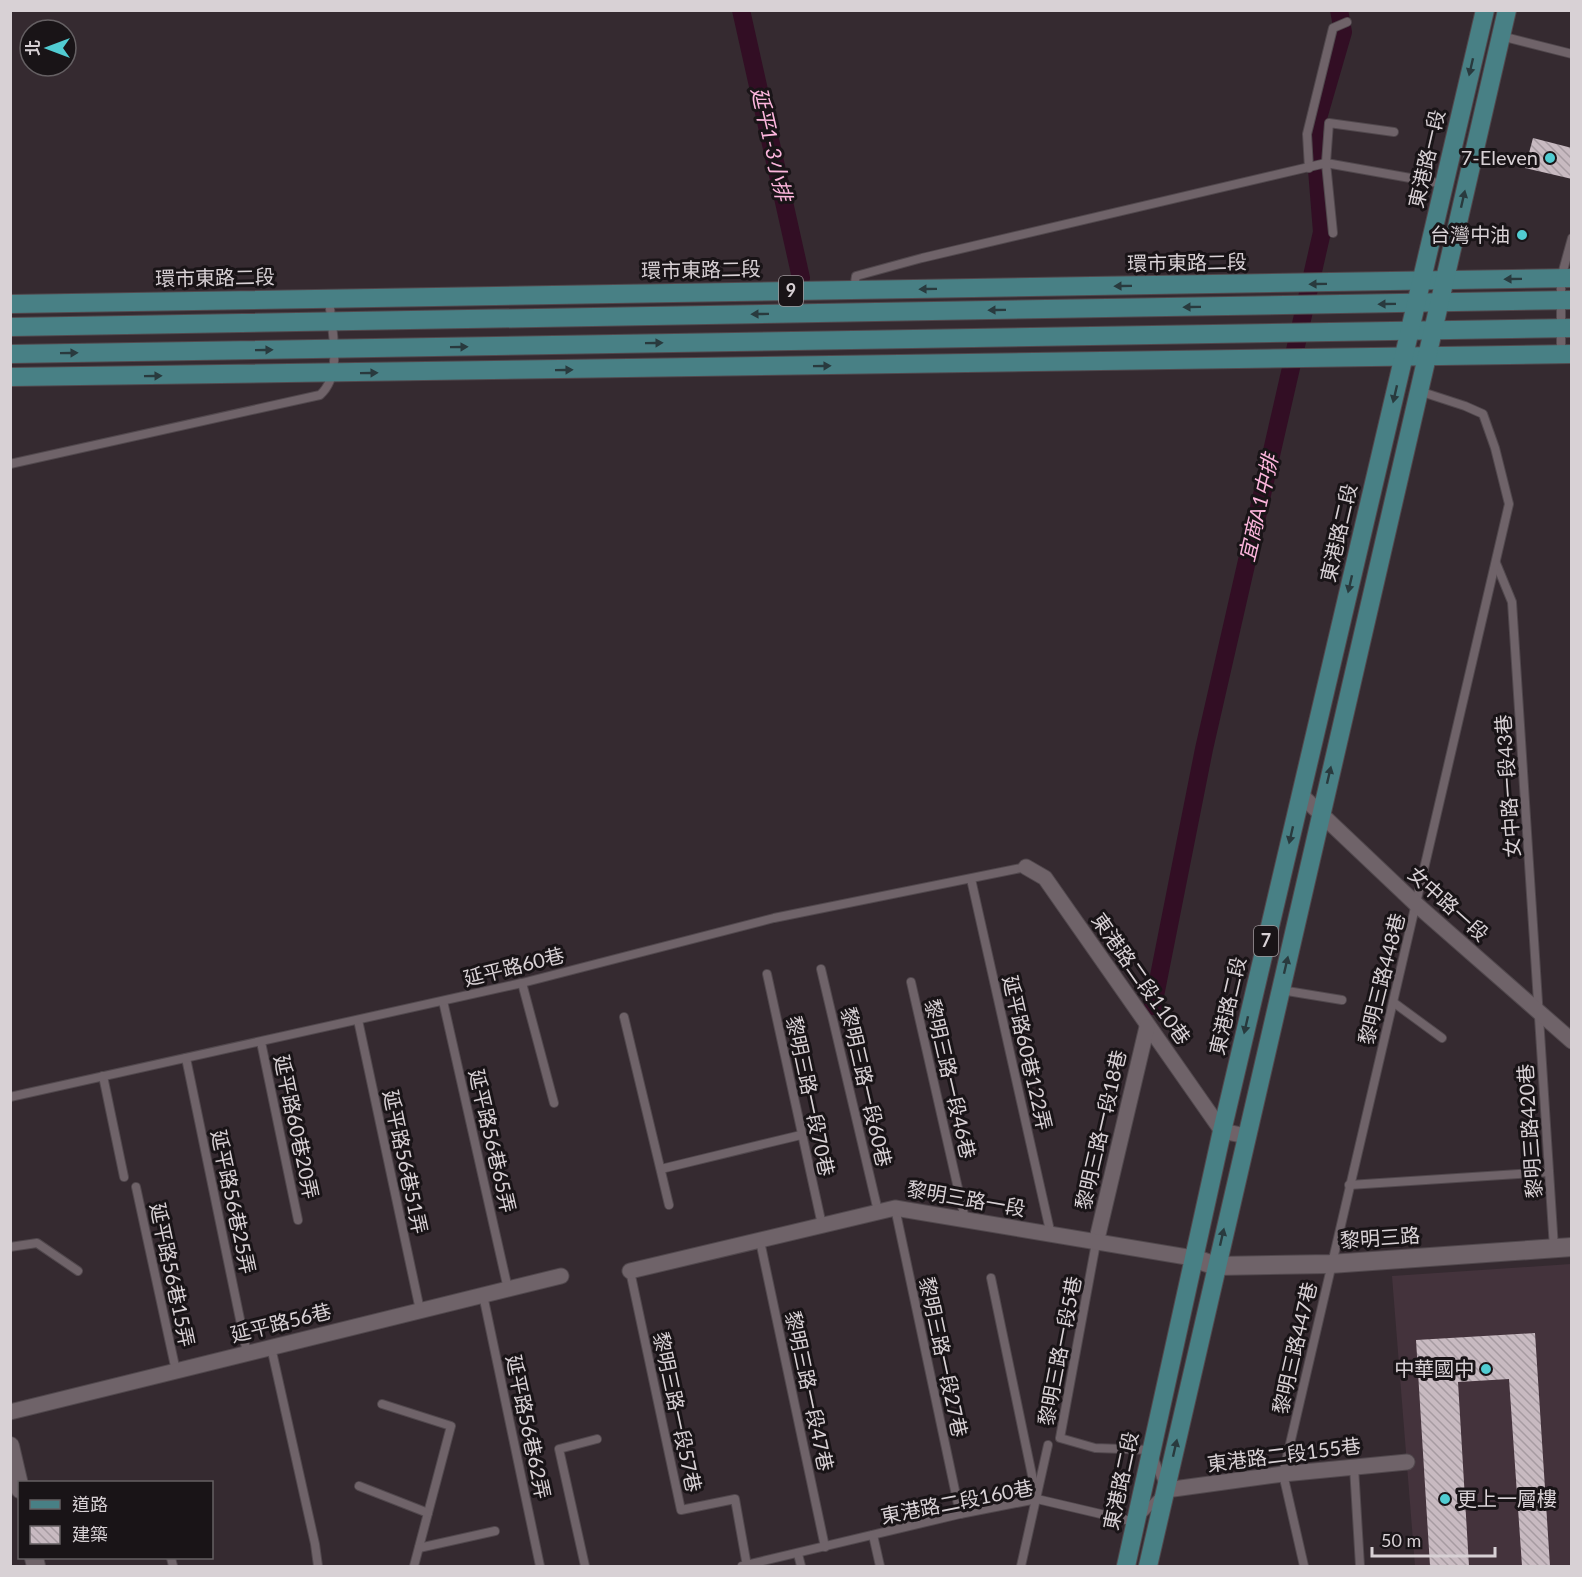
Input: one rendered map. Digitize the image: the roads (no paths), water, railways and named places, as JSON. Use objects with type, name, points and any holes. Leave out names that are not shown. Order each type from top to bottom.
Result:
[{"type":"main road","name":"東港路一段","points":[[1412,317],[1485,10]]},
{"type":"main road","name":"7","points":[[1148,1566],[1507,10]]},
{"type":"main road","name":"環市東路二段","points":[[10,304],[1566,278]]},
{"type":"main road","points":[[854,290],[855,366]]},
{"type":"main road","name":"9","points":[[10,354],[855,340],[1435,317],[1566,301]]},
{"type":"main road","name":"9","points":[[10,327],[854,313],[1435,317],[1566,328]]},
{"type":"main road","name":"東港路二段","points":[[1126,1566],[1192,1258],[1412,317]]},
{"type":"main road","points":[[10,377],[1566,354]]},
{"type":"street","name":"女中路一段","points":[[1301,795],[1417,905],[1572,1041]]},
{"type":"street","name":"東港路二段110巷","points":[[1026,867],[1045,878],[1147,1027],[1222,1131]]},
{"type":"street","name":"黎明三路一段18巷","points":[[1096,1244],[1147,1027]]},
{"type":"street","points":[[1222,1131],[1246,1136]]},
{"type":"street","name":"黎明三路一段","points":[[630,1271],[895,1208],[1096,1244],[1192,1258]]},
{"type":"street","name":"黎明三路","points":[[1192,1258],[1216,1266],[1330,1264],[1563,1247]]},
{"type":"street","name":"延平路56巷","points":[[10,1412],[561,1276]]},
{"type":"street","points":[[10,1446],[18,1481]]},
{"type":"street","name":"東港路二段155巷","points":[[1166,1490],[1283,1474],[1407,1462]]},
{"type":"lane","points":[[1309,168],[1307,134],[1333,28],[1347,22]]},
{"type":"lane","points":[[1501,36],[1572,54]]},
{"type":"lane","points":[[1333,233],[1326,163],[1329,123],[1394,132]]},
{"type":"lane","points":[[854,290],[856,276],[922,258],[1326,163],[1444,184]]},
{"type":"lane","points":[[1566,354],[1566,278],[1572,238]]},
{"type":"lane","points":[[10,464],[320,394],[330,386],[332,374],[333,349],[328,299]]},
{"type":"lane","name":"黎明三路448巷","points":[[1330,1264],[1417,905],[1509,504],[1495,448],[1483,414],[1418,390]]},
{"type":"lane","name":"女中路一段43巷","points":[[1496,561],[1512,602],[1538,1012]]},
{"type":"lane","name":"延平路60巷","points":[[10,1097],[522,983],[774,918],[1026,867]]},
{"type":"lane","name":"延平路60巷122弄","points":[[972,879],[1051,1235]]},
{"type":"lane","name":"黎明三路一段60巷","points":[[821,969],[878,1211]]},
{"type":"lane","name":"黎明三路一段70巷","points":[[766,974],[822,1225]]},
{"type":"lane","name":"黎明三路一段46巷","points":[[911,982],[965,1219]]},
{"type":"lane","points":[[522,983],[554,1103]]},
{"type":"lane","points":[[1280,990],[1342,1000]]},
{"type":"lane","name":"延平路56巷65弄","points":[[443,1001],[508,1289]]},
{"type":"lane","points":[[1393,1002],[1442,1038]]},
{"type":"lane","name":"黎明三路420巷","points":[[1538,1012],[1549,1172],[1563,1247]]},
{"type":"lane","points":[[624,1017],[669,1205]]},
{"type":"lane","name":"延平路56巷51弄","points":[[358,1020],[420,1310]]},
{"type":"lane","name":"延平路60巷20弄","points":[[261,1042],[298,1220]]},
{"type":"lane","name":"延平路56巷25弄","points":[[186,1058],[247,1353]]},
{"type":"lane","points":[[103,1076],[124,1177]]},
{"type":"lane","points":[[661,1169],[801,1135]]},
{"type":"lane","points":[[1349,1185],[1549,1172]]},
{"type":"lane","name":"延平路56巷15弄","points":[[136,1186],[176,1371]]},
{"type":"lane","name":"黎明三路一段27巷","points":[[895,1208],[960,1514]]},
{"type":"lane","name":"黎明三路一段47巷","points":[[760,1241],[825,1547]]},
{"type":"lane","points":[[10,1247],[37,1243],[78,1271]]},
{"type":"lane","name":"黎明三路一段5巷","points":[[1096,1244],[1060,1438],[1095,1448],[1151,1450]]},
{"type":"lane","name":"黎明三路447巷","points":[[1283,1474],[1330,1264]]},
{"type":"lane","name":"黎明三路一段57巷","points":[[630,1271],[681,1510],[735,1499],[745,1566]]},
{"type":"lane","points":[[991,1278],[1037,1499]]},
{"type":"lane","name":"延平路56巷62弄","points":[[483,1295],[540,1566]]},
{"type":"lane","points":[[271,1347],[318,1566]]},
{"type":"lane","points":[[382,1404],[451,1426],[414,1566]]},
{"type":"lane","points":[[585,1566],[559,1449],[597,1439]]},
{"type":"lane","points":[[1021,1566],[1048,1445]]},
{"type":"lane","points":[[1135,1522],[1166,1490],[1151,1450]]},
{"type":"lane","points":[[1354,1467],[1360,1566]]},
{"type":"lane","points":[[1283,1474],[1304,1566]]},
{"type":"lane","points":[[359,1486],[428,1513]]},
{"type":"lane","name":"東港路二段160巷","points":[[745,1566],[960,1514],[1037,1499],[1135,1522]]},
{"type":"lane","points":[[419,1548],[495,1531]]},
{"type":"lane","points":[[873,1535],[880,1566]]},
{"type":"lane","points":[[798,1554],[801,1566]]},
{"type":"waterway","name":"延平1-3小排","points":[[741,10],[801,278]]},
{"type":"waterway","name":"宜商A1中排","points":[[1153,1006],[1204,749],[1322,232],[1314,132],[1343,32],[1339,10]]},
{"type":"place","name":"7-Eleven","points":[[1550,158]]},
{"type":"place","name":"台灣中油","points":[[1522,235]]},
{"type":"place","name":"中華國中","points":[[1486,1369]]},
{"type":"place","name":"更上一層樓","points":[[1445,1499]]}]
